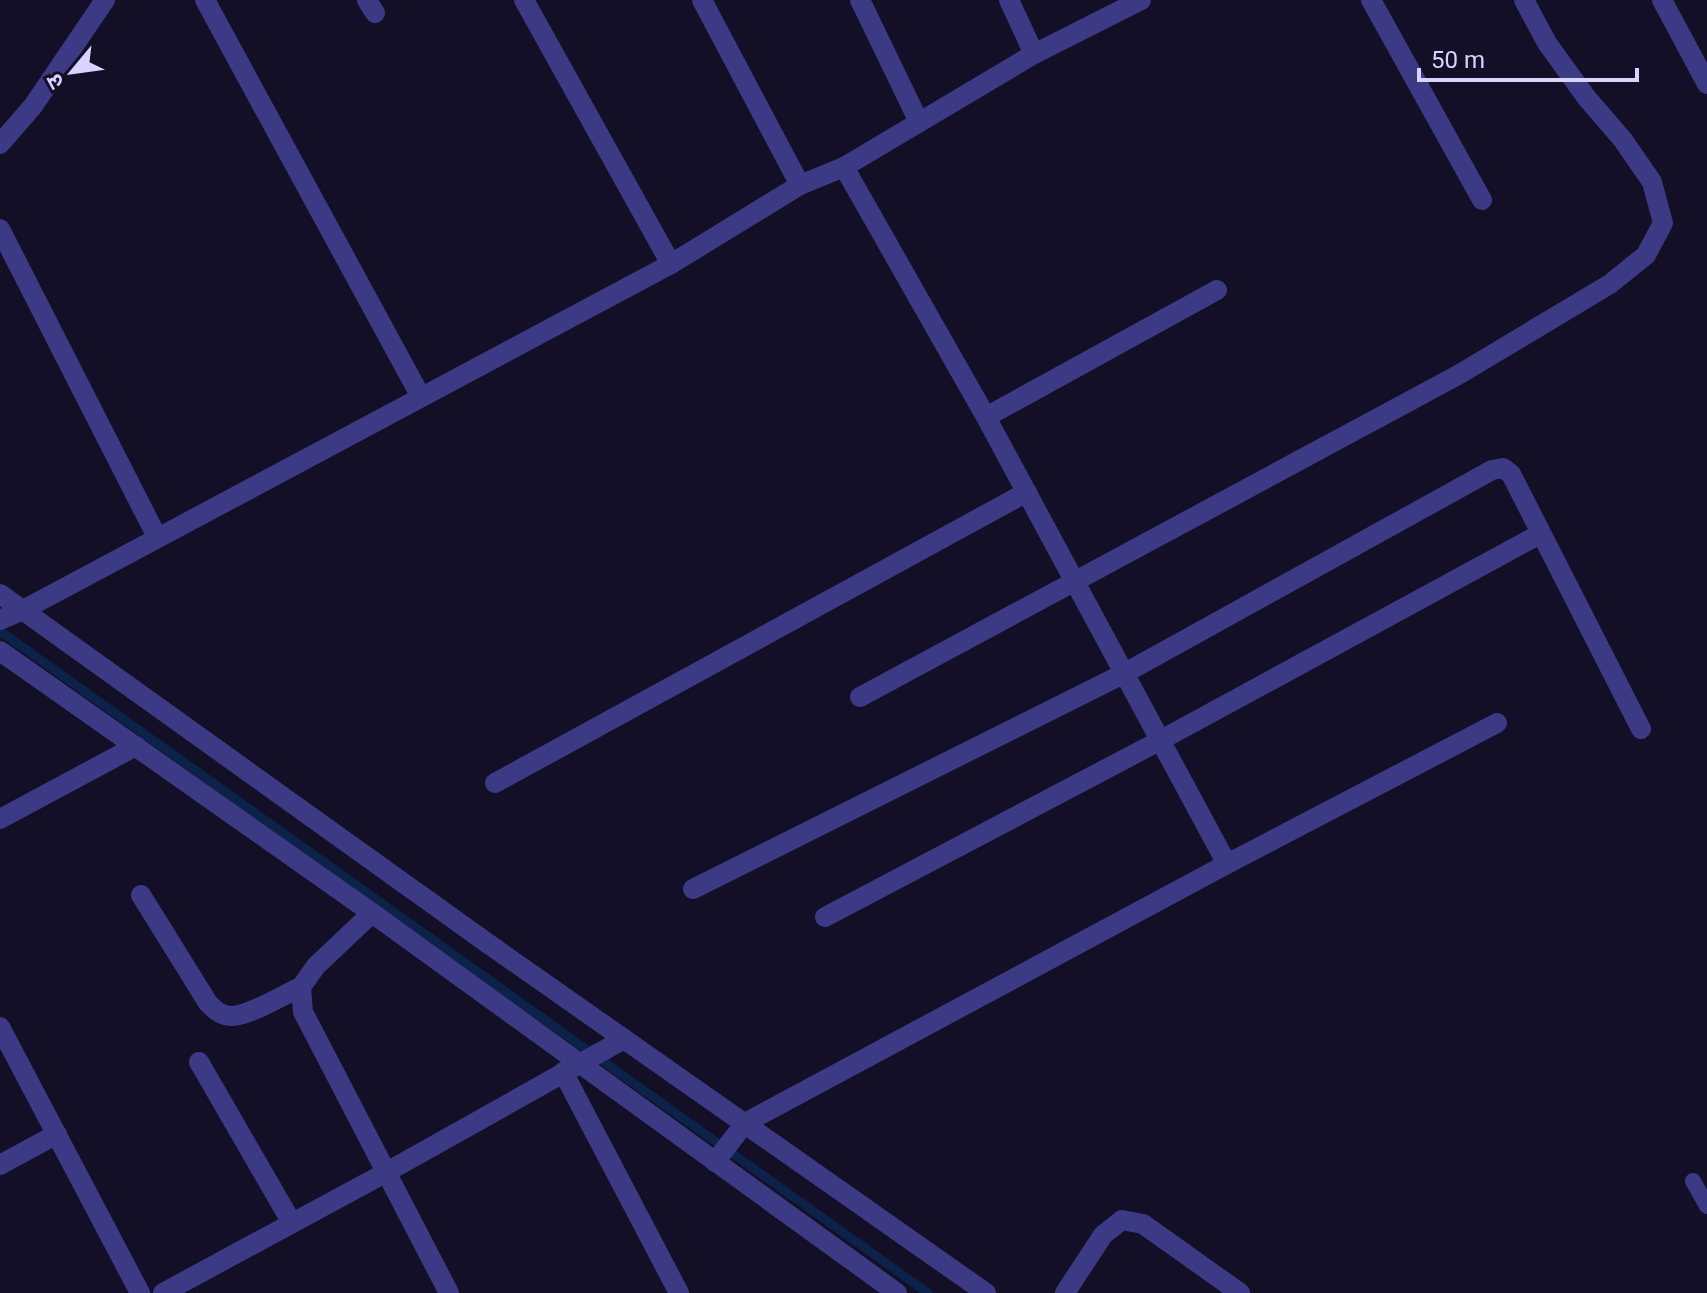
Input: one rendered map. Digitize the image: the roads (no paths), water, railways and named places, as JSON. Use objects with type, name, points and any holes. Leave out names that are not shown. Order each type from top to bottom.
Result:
[{"type":"street","points":[[0,144],[33,106],[105,0]]},
{"type":"street","points":[[205,0],[421,397]]},
{"type":"street","points":[[524,0],[671,264]]},
{"type":"street","points":[[702,0],[800,185]]},
{"type":"street","points":[[860,0],[919,122]]},
{"type":"street","points":[[1009,0],[1034,54]]},
{"type":"street","points":[[9,616],[671,264],[800,185],[844,167],[1034,54],[1141,0]]},
{"type":"street","points":[[1371,0],[1482,200]]},
{"type":"street","points":[[860,697],[1458,375],[1610,284],[1646,255],[1663,223],[1652,182],[1555,54],[1524,0]]},
{"type":"street","points":[[1662,0],[1707,84]]},
{"type":"street","points":[[844,167],[986,417],[1227,864]]},
{"type":"street","points":[[0,229],[157,537]]},
{"type":"street","points":[[986,417],[1217,290]]},
{"type":"street","points":[[693,889],[1125,673],[1492,470],[1503,468],[1511,474],[1641,729]]},
{"type":"street","points":[[495,783],[1027,492]]},
{"type":"street","points":[[825,917],[1161,740],[1540,534]]},
{"type":"street","points":[[0,594],[9,616],[624,1039],[986,1293]]},
{"type":"street","points":[[0,651],[584,1060],[723,1152],[897,1293]]},
{"type":"street","points":[[723,1152],[745,1123],[1497,723]]},
{"type":"street","points":[[0,819],[136,746]]},
{"type":"street","points":[[141,895],[208,1003],[218,1013],[231,1016],[243,1014],[301,987],[316,966],[372,913]]},
{"type":"street","points":[[301,987],[303,1012],[449,1293]]},
{"type":"street","points":[[0,1027],[140,1293]]},
{"type":"street","points":[[163,1293],[624,1039]]},
{"type":"street","points":[[584,1060],[679,1293]]},
{"type":"street","points":[[199,1062],[292,1223]]},
{"type":"street","points":[[0,1165],[57,1134]]},
{"type":"street","points":[[1065,1293],[1103,1235],[1122,1220],[1143,1224],[1240,1293]]},
{"type":"lane","points":[[1693,1181],[1707,1206]]},
{"type":"waterway","points":[[0,631],[928,1293]]}]
